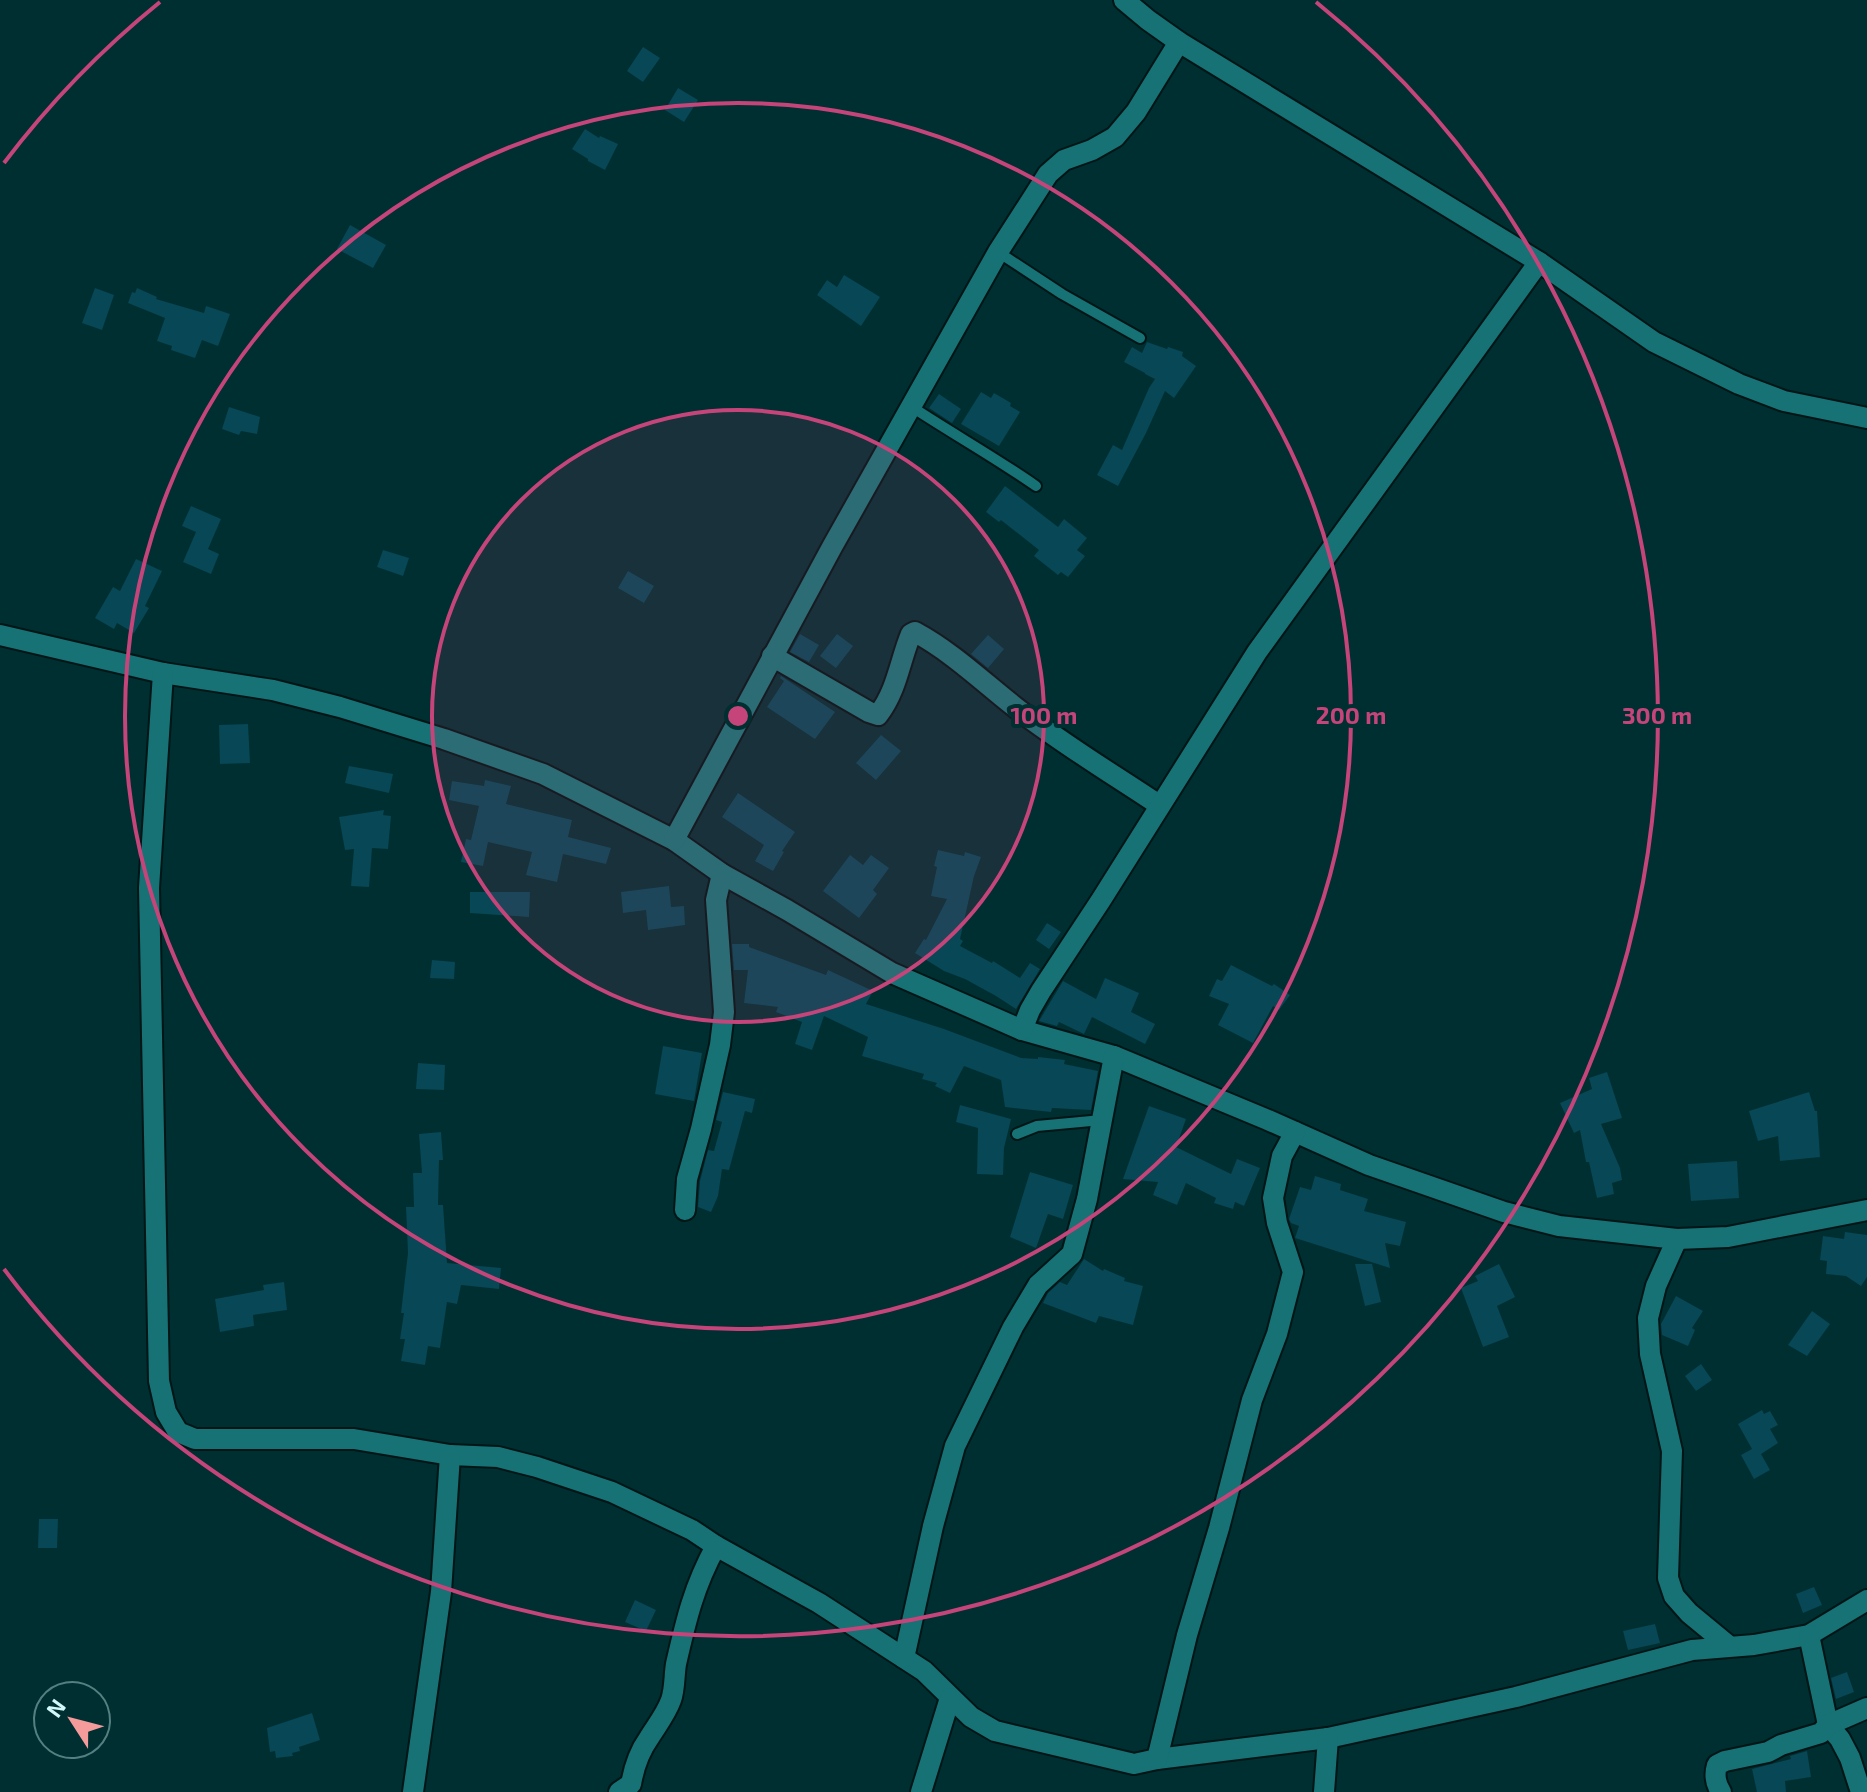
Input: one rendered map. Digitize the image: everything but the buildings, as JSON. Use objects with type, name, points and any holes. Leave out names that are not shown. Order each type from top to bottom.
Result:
[{"type":"street","points":[[1124,0],[1179,42],[1539,262],[1654,342],[1739,384],[1784,401],[1867,418]]},
{"type":"street","points":[[674,840],[772,656],[998,252],[1048,174],[1064,160],[1115,137],[1136,112],[1179,42]]},
{"type":"street","points":[[1022,1030],[1041,991],[1257,652],[1539,262]]},
{"type":"street","points":[[772,656],[878,715],[900,669],[911,634],[915,632],[991,685],[1075,751],[1159,805]]},
{"type":"street","points":[[0,635],[163,673],[273,690],[340,707],[543,774],[674,840],[722,874],[892,973],[1022,1030],[1114,1056],[1369,1165],[1504,1212],[1559,1226],[1677,1239],[1728,1237],[1867,1210]]},
{"type":"street","points":[[163,673],[149,888],[159,1381],[166,1412],[178,1432],[195,1439],[354,1439],[450,1455],[498,1457],[612,1492],[692,1530],[819,1603],[924,1671],[971,1717],[995,1731],[1134,1764],[1328,1738],[1516,1697],[1692,1650],[1754,1645],[1809,1635],[1867,1600]]},
{"type":"street","points":[[685,1210],[687,1179],[720,1045],[724,1012],[716,900],[722,874]]},
{"type":"street","points":[[904,1658],[933,1526],[955,1446],[1013,1327],[1038,1285],[1072,1254],[1087,1199],[1114,1056]]},
{"type":"street","points":[[1157,1759],[1187,1635],[1252,1400],[1277,1334],[1293,1272],[1277,1223],[1273,1198],[1282,1156],[1295,1132]]},
{"type":"street","points":[[1677,1239],[1656,1286],[1648,1318],[1650,1354],[1672,1451],[1668,1578],[1674,1596],[1689,1613],[1729,1646]]},
{"type":"street","points":[[413,1792],[441,1592],[450,1455]]},
{"type":"street","points":[[619,1792],[631,1784],[635,1763],[672,1697],[675,1668],[689,1607],[716,1546]]},
{"type":"street","points":[[1809,1635],[1828,1725],[1850,1758],[1861,1792]]},
{"type":"street","points":[[921,1792],[950,1698]]},
{"type":"street","points":[[1721,1792],[1715,1775],[1717,1765],[1768,1752],[1821,1733],[1828,1725],[1867,1708]]},
{"type":"street","points":[[1324,1792],[1328,1738]]},
{"type":"lane","points":[[998,252],[1062,294],[1140,338]]},
{"type":"lane","points":[[912,407],[1036,486]]},
{"type":"lane","points":[[1017,1134],[1037,1126],[1102,1120]]}]
